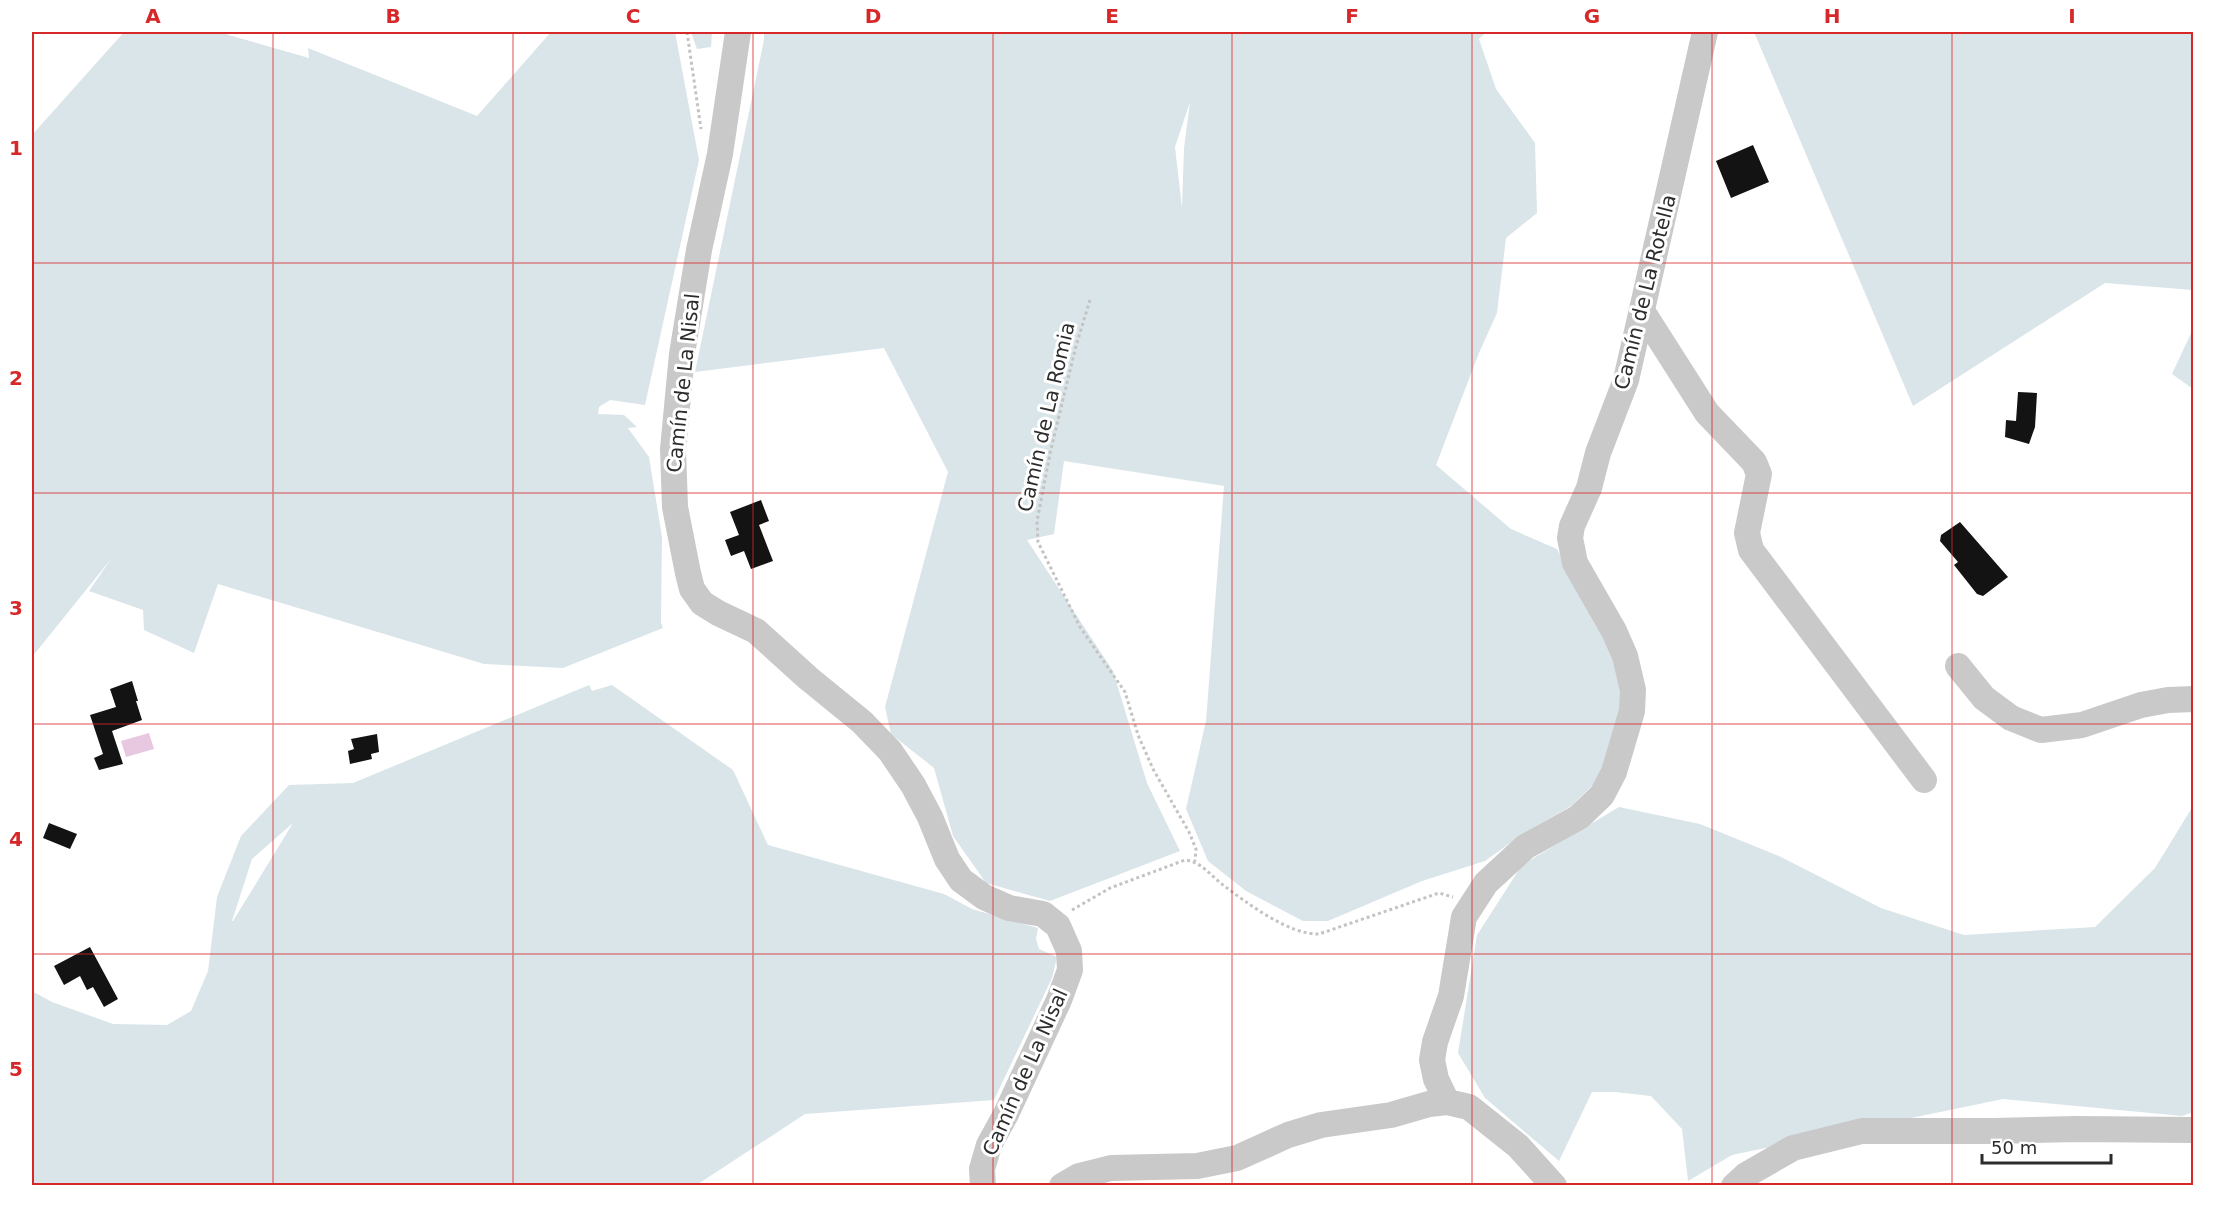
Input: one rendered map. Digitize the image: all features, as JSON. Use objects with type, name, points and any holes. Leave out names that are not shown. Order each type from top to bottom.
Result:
[{"type":"street","name":"Camín de La Nisal","points":[[738,32],[720,154],[699,250],[682,354],[673,449],[675,507],[692,589],[702,603],[756,630],[808,678],[862,722],[890,752],[913,784],[930,817],[947,859],[961,880],[984,897],[1009,908],[1043,914],[1058,926],[1069,951],[1070,970],[1059,1000],[1006,1114],[989,1145],[982,1169],[983,1185]]},
{"type":"street","name":"Camín de La Rotella","points":[[1447,1102],[1436,1079],[1432,1060],[1435,1042],[1451,996],[1464,917],[1486,883],[1526,847],[1580,818],[1602,795],[1614,772],[1632,711],[1631,675],[1614,631],[1575,563],[1570,538],[1572,526],[1589,488],[1598,453],[1626,380],[1705,32]]},
{"type":"street","points":[[1642,310],[1707,413],[1754,462],[1759,474],[1747,533],[1751,550],[1924,780]]},
{"type":"street","points":[[1958,666],[1984,698],[2011,718],[2041,730],[2082,725],[2142,705],[2168,700],[2193,699]]},
{"type":"street","points":[[1062,1185],[1079,1176],[1111,1167],[1197,1166],[1237,1158],[1288,1135],[1321,1125],[1447,1102],[1469,1107],[1518,1146],[1554,1185]]},
{"type":"street","points":[[1734,1185],[1746,1175],[1793,1148],[1862,1131],[2193,1130]]},
{"type":"path","points":[[687,32],[703,140],[708,148],[720,154]]},
{"type":"path","name":"Camín de La Romia","points":[[1090,300],[1076,346],[1051,449],[1037,521],[1038,542],[1080,627],[1125,692],[1138,735],[1153,769],[1189,832],[1196,849],[1195,861]]},
{"type":"path","points":[[1058,926],[1073,909],[1110,888],[1185,860],[1195,861],[1221,884],[1250,904],[1308,935],[1319,934],[1438,893],[1473,901]]},
{"type":"shaded area","points":[[124,32],[218,32],[309,58],[308,48],[477,116],[551,32],[675,32],[699,160],[645,405],[610,400],[599,407],[598,414],[624,415],[637,427],[628,428],[649,457],[662,537],[661,622],[663,628],[563,668],[484,664],[218,584],[194,653],[144,630],[143,610],[89,591],[111,559],[32,657],[32,135]]},
{"type":"shaded area","points":[[691,32],[712,32],[711,47],[697,49]]},
{"type":"shaded area","points":[[764,32],[1486,32],[1479,39],[1496,89],[1535,143],[1537,213],[1506,238],[1497,313],[1479,353],[1436,465],[1511,529],[1557,549],[1611,649],[1623,694],[1615,738],[1597,781],[1571,806],[1524,833],[1485,861],[1422,881],[1328,921],[1303,921],[1246,891],[1208,861],[1186,809],[1206,721],[1224,486],[1064,461],[1054,534],[1027,540],[1113,671],[1147,783],[1180,851],[1050,901],[986,883],[953,836],[934,768],[891,734],[885,707],[948,472],[884,348],[695,372]],"holes":[[[1190,102],[1184,148],[1182,208],[1175,147]]]},
{"type":"shaded area","points":[[1754,32],[2193,32],[2193,290],[2105,283],[1913,406]]},
{"type":"shaded area","points":[[2193,329],[2193,389],[2172,374]]},
{"type":"shaded area","points":[[589,685],[592,691],[612,685],[733,770],[768,845],[944,894],[972,909],[1038,928],[1036,939],[1039,949],[1057,957],[1052,978],[994,1100],[805,1114],[695,1186],[32,1185],[32,991],[52,1002],[113,1024],[167,1025],[191,1011],[208,971],[217,897],[241,836],[289,785],[353,783]],"holes":[[[293,823],[233,921],[252,859]]]},
{"type":"shaded area","points":[[149,733],[154,749],[126,757],[121,741]]},
{"type":"shaded area","points":[[2193,806],[2193,1112],[2182,1116],[2003,1099],[1732,1155],[1688,1181],[1682,1129],[1651,1096],[1592,1092],[1559,1161],[1485,1098],[1458,1053],[1477,935],[1522,865],[1619,807],[1700,824],[1781,857],[1881,908],[1964,935],[2095,927],[2155,868]]},
{"type":"building","points":[[1753,145],[1769,182],[1731,198],[1716,161]]},
{"type":"building","points":[[2018,392],[2037,393],[2035,427],[2029,444],[2005,437],[2006,420],[2016,421]]},
{"type":"building","points":[[761,500],[769,521],[759,525],[773,561],[751,569],[744,551],[731,556],[725,540],[739,535],[730,512]]},
{"type":"building","points":[[1960,522],[2008,577],[1983,596],[1977,594],[1954,565],[1958,562],[1940,541],[1941,535]]},
{"type":"building","points":[[132,681],[142,720],[112,731],[123,764],[99,770],[94,758],[103,754],[90,715],[116,707],[110,689]]},
{"type":"building","points":[[377,734],[379,752],[371,754],[372,759],[350,764],[348,751],[354,749],[351,739]]},
{"type":"building","points":[[49,823],[77,834],[70,849],[43,838]]},
{"type":"building","points":[[90,947],[118,999],[104,1007],[93,987],[87,990],[80,976],[64,985],[54,966]]}]
